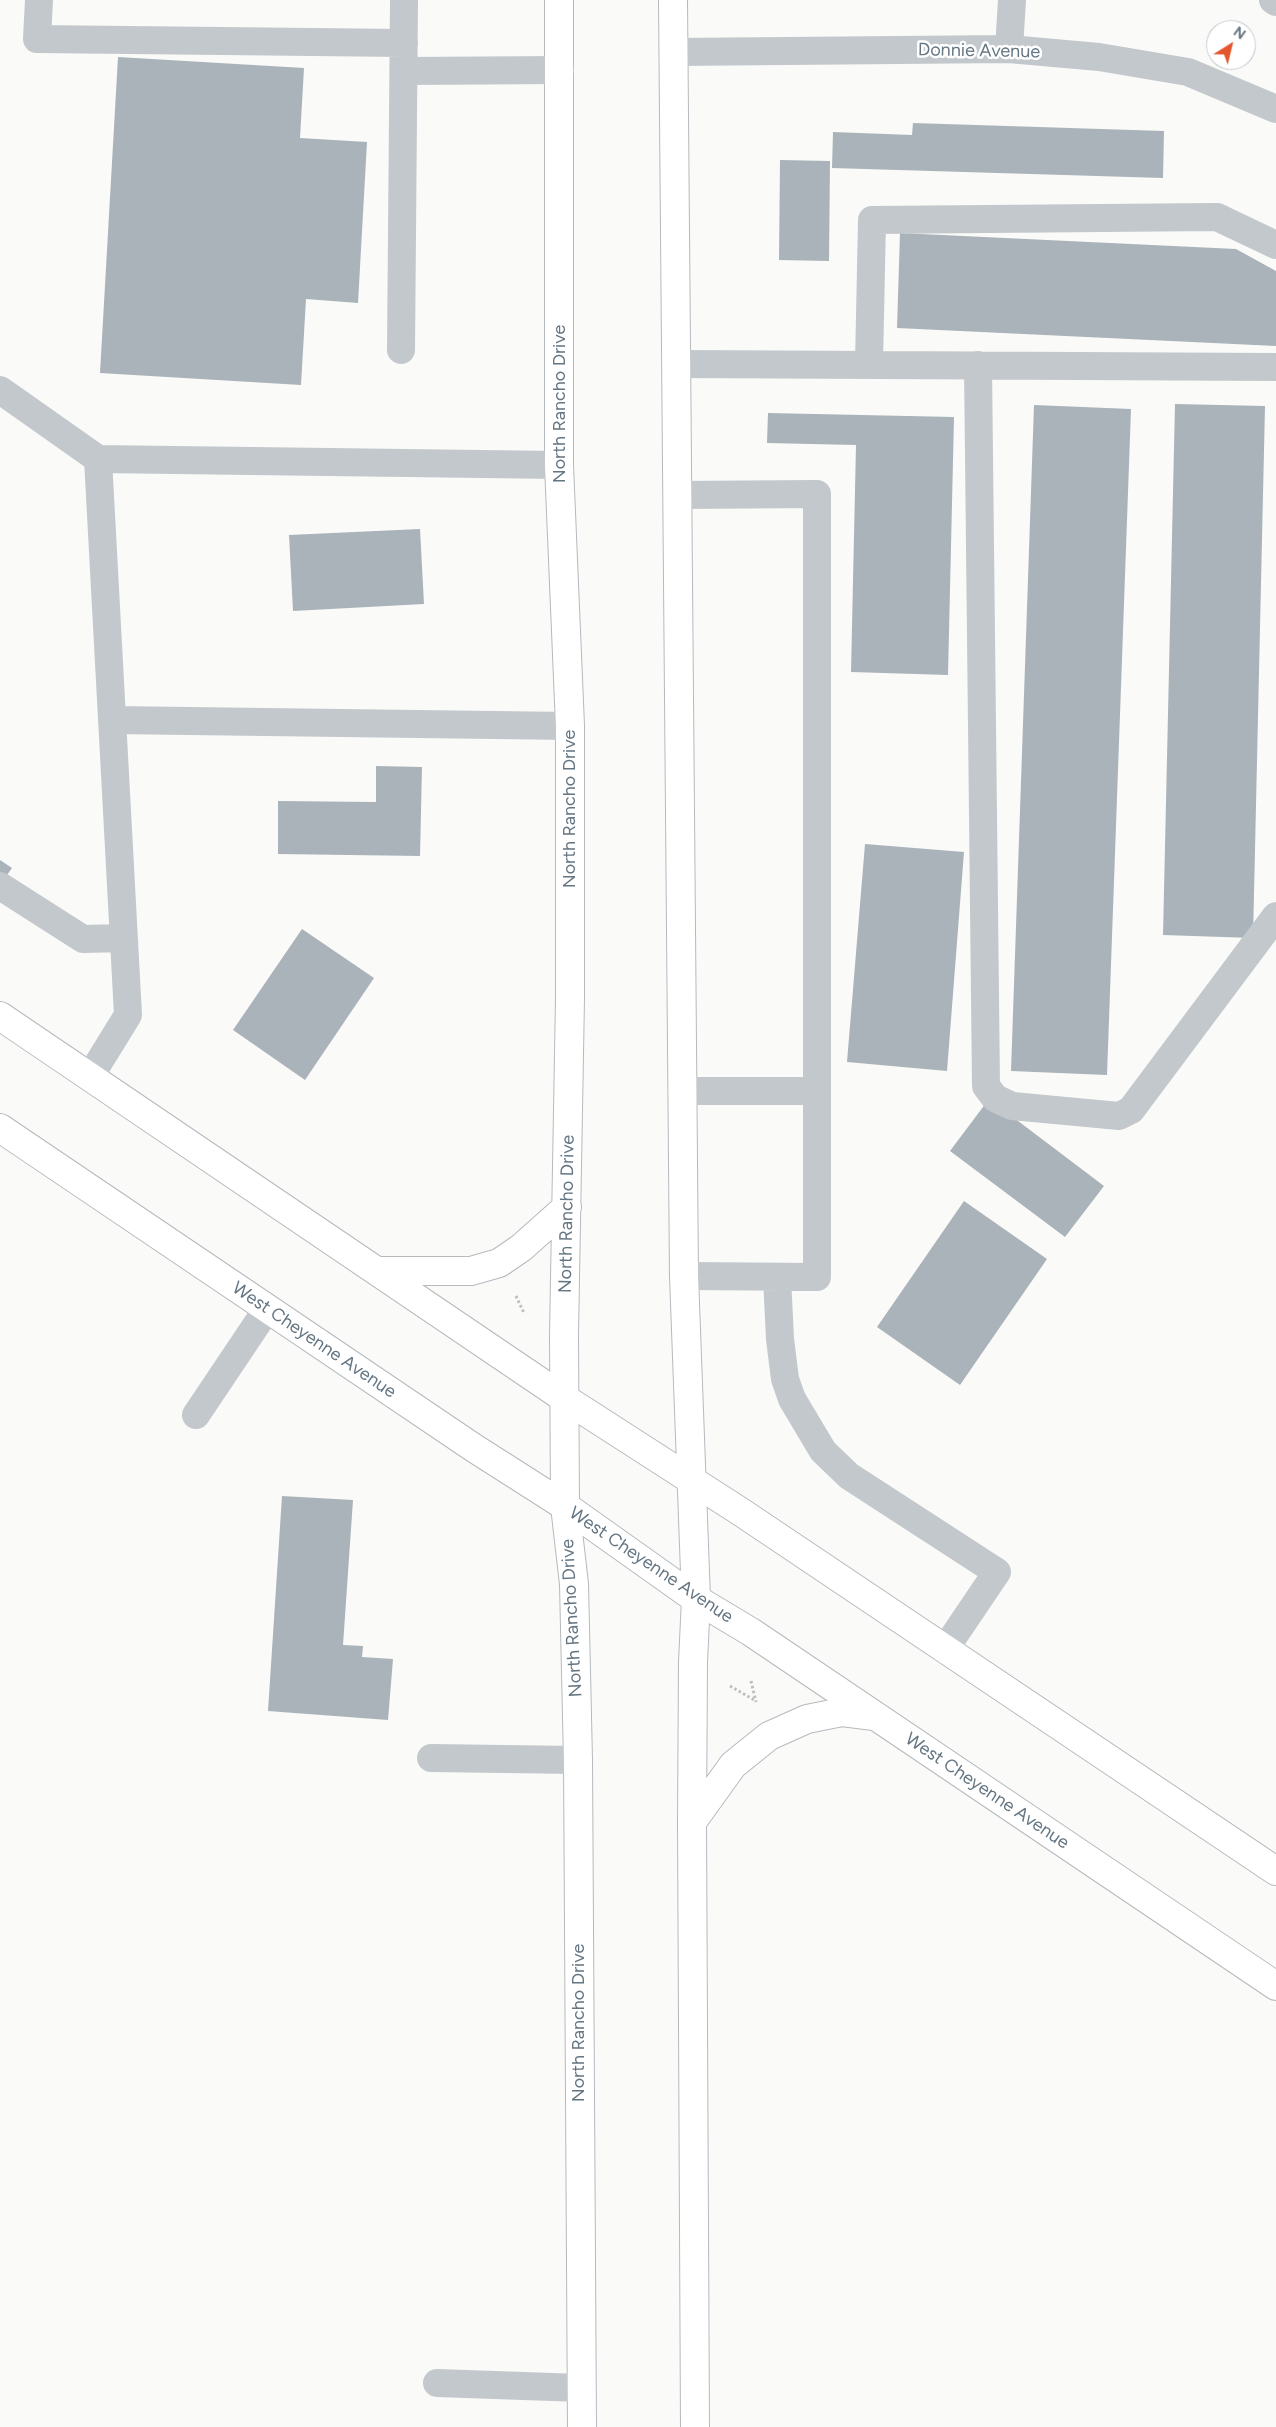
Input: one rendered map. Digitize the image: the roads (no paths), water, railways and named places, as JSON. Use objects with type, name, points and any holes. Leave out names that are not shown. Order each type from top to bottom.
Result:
[{"type":"main road","name":"North Rancho Drive","points":[[559,0],[559,465],[570,726],[570,998],[564,1398],[565,1506],[574,1584],[578,1760],[582,2427]]},
{"type":"main road","points":[[673,0],[678,364],[684,1276],[696,1600],[693,1662],[692,1822],[695,2427]]},
{"type":"main road","points":[[0,1016],[91,1075],[564,1398],[693,1480],[1276,1872]]},
{"type":"main road","name":"West Cheyenne Avenue","points":[[0,1128],[474,1448],[565,1506],[696,1600],[751,1632],[1276,1986]]},
{"type":"main road","points":[[379,1272],[471,1271],[499,1263],[521,1248],[567,1207]]},
{"type":"main road","points":[[692,1822],[733,1765],[769,1736],[807,1719],[842,1712],[877,1717]]},
{"type":"street","points":[[39,0],[37,39],[404,43]]},
{"type":"street","points":[[401,350],[404,0]]},
{"type":"street","points":[[1009,49],[1012,0]]},
{"type":"street","name":"Donnie Avenue","points":[[674,52],[1009,49],[1099,56],[1188,72],[1276,109]]},
{"type":"street","points":[[404,70],[560,70]]},
{"type":"street","points":[[869,364],[872,220],[1217,217],[1276,244]]},
{"type":"street","points":[[678,364],[1276,367]]},
{"type":"street","points":[[978,365],[986,1086],[995,1098],[1012,1106],[1119,1116],[1131,1110],[1276,916]]},
{"type":"street","points":[[0,391],[98,459],[559,465]]},
{"type":"street","points":[[91,1075],[128,1015],[98,459]]},
{"type":"street","points":[[678,495],[817,494],[817,1277],[684,1276]]},
{"type":"street","points":[[112,720],[570,726]]},
{"type":"street","points":[[0,886],[83,939],[124,938]]},
{"type":"street","points":[[682,1092],[817,1091]]},
{"type":"street","points":[[777,1277],[780,1339],[785,1380],[792,1399],[823,1451],[849,1476],[997,1572],[945,1649]]},
{"type":"street","points":[[196,1416],[268,1309]]},
{"type":"street","points":[[431,1758],[578,1760]]},
{"type":"street","points":[[437,2383],[581,2388]]}]
